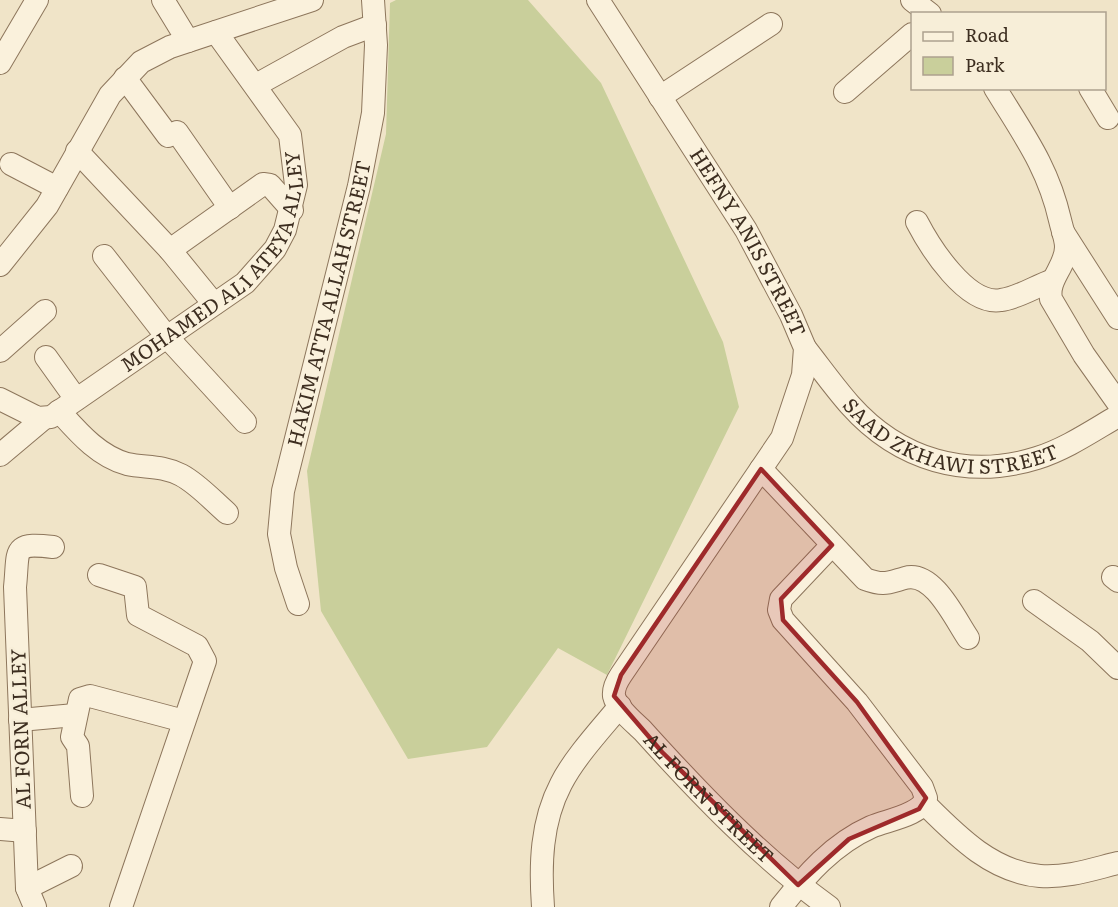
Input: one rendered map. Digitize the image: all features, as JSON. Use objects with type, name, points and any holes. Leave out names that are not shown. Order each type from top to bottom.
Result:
[{"type":"street","points":[[0,63],[7,36],[37,0]]},
{"type":"street","points":[[163,0],[188,41]]},
{"type":"street","points":[[0,265],[47,206],[110,95],[141,62],[275,6],[312,0]]},
{"type":"street","name":"HAKIM ATTA ALLAH STREET","points":[[298,604],[286,568],[279,534],[283,491],[359,186],[374,113],[373,0]]},
{"type":"street","name":"HEFNY ANIS STREET","points":[[598,0],[746,230],[791,315],[804,348],[803,375],[782,438],[621,675],[615,685],[614,696],[620,706]]},
{"type":"street","points":[[912,0],[927,12]]},
{"type":"street","points":[[660,97],[771,24]]},
{"type":"street","points":[[255,85],[343,37],[375,25]]},
{"type":"street","name":"MOHAMED ALI ATEYA ALLEY","points":[[0,455],[60,410],[245,283],[262,266],[285,230],[292,210],[296,185],[290,135],[216,32]]},
{"type":"street","points":[[845,92],[911,35]]},
{"type":"street","points":[[125,78],[168,136],[177,132],[230,207]]},
{"type":"street","points":[[996,90],[1042,166],[1052,187],[1066,247],[1064,258],[1050,290],[1051,299],[1084,355],[1118,403]]},
{"type":"street","points":[[1091,90],[1108,118]]},
{"type":"street","points":[[77,151],[170,250],[214,304]]},
{"type":"street","points":[[10,164],[57,189]]},
{"type":"street","points":[[170,250],[267,183],[292,210]]},
{"type":"street","points":[[917,222],[943,264],[960,282],[986,300],[1003,300],[1053,280]]},
{"type":"street","points":[[1063,231],[1118,318]]},
{"type":"street","points":[[104,256],[166,337],[245,422]]},
{"type":"street","points":[[0,351],[45,311]]},
{"type":"street","name":"SAAD ZKHAWI STREET","points":[[804,348],[851,406],[875,428],[904,447],[933,461],[968,468],[1001,466],[1038,458],[1077,440],[1118,416]]},
{"type":"street","points":[[46,357],[60,410],[88,442],[104,453],[128,464],[143,464],[180,475],[227,513]]},
{"type":"street","points":[[0,399],[32,416],[60,410]]},
{"type":"street","points":[[761,469],[865,579],[879,584],[895,583],[906,578],[920,578],[932,584],[968,638]]},
{"type":"street","name":"AL FORN ALLEY","points":[[30,901],[15,587],[19,551],[29,544],[53,547]]},
{"type":"street","points":[[781,907],[798,885],[827,855],[849,839],[870,828],[919,809],[926,798],[922,787],[858,702],[783,620],[778,610],[781,599],[832,545]]},
{"type":"street","points":[[99,575],[135,587],[138,615],[190,641],[202,653],[205,661],[121,907]]},
{"type":"street","points":[[1034,601],[1090,641],[1118,668]]},
{"type":"street","points":[[82,796],[78,746],[72,737],[78,701],[90,696],[184,720]]},
{"type":"street","points":[[543,907],[543,843],[551,807],[561,782],[620,706]]},
{"type":"street","name":"AL FORN STREET","points":[[620,706],[761,852],[798,885],[829,907]]},
{"type":"street","points":[[20,720],[75,715]]},
{"type":"street","points":[[924,804],[967,845],[1004,867],[1040,876],[1070,875],[1118,863]]},
{"type":"street","points":[[0,829],[25,831]]},
{"type":"street","points":[[30,901],[71,866]]},
{"type":"highlighted area","points":[[761,469],[832,545],[781,599],[783,620],[857,702],[926,798],[919,809],[849,839],[798,885],[662,752],[614,696],[621,675]]},
{"type":"green space","points":[[396,0],[528,0],[601,83],[723,342],[739,407],[607,675],[558,648],[487,747],[408,759],[321,611],[307,471],[386,134],[390,3]]}]
